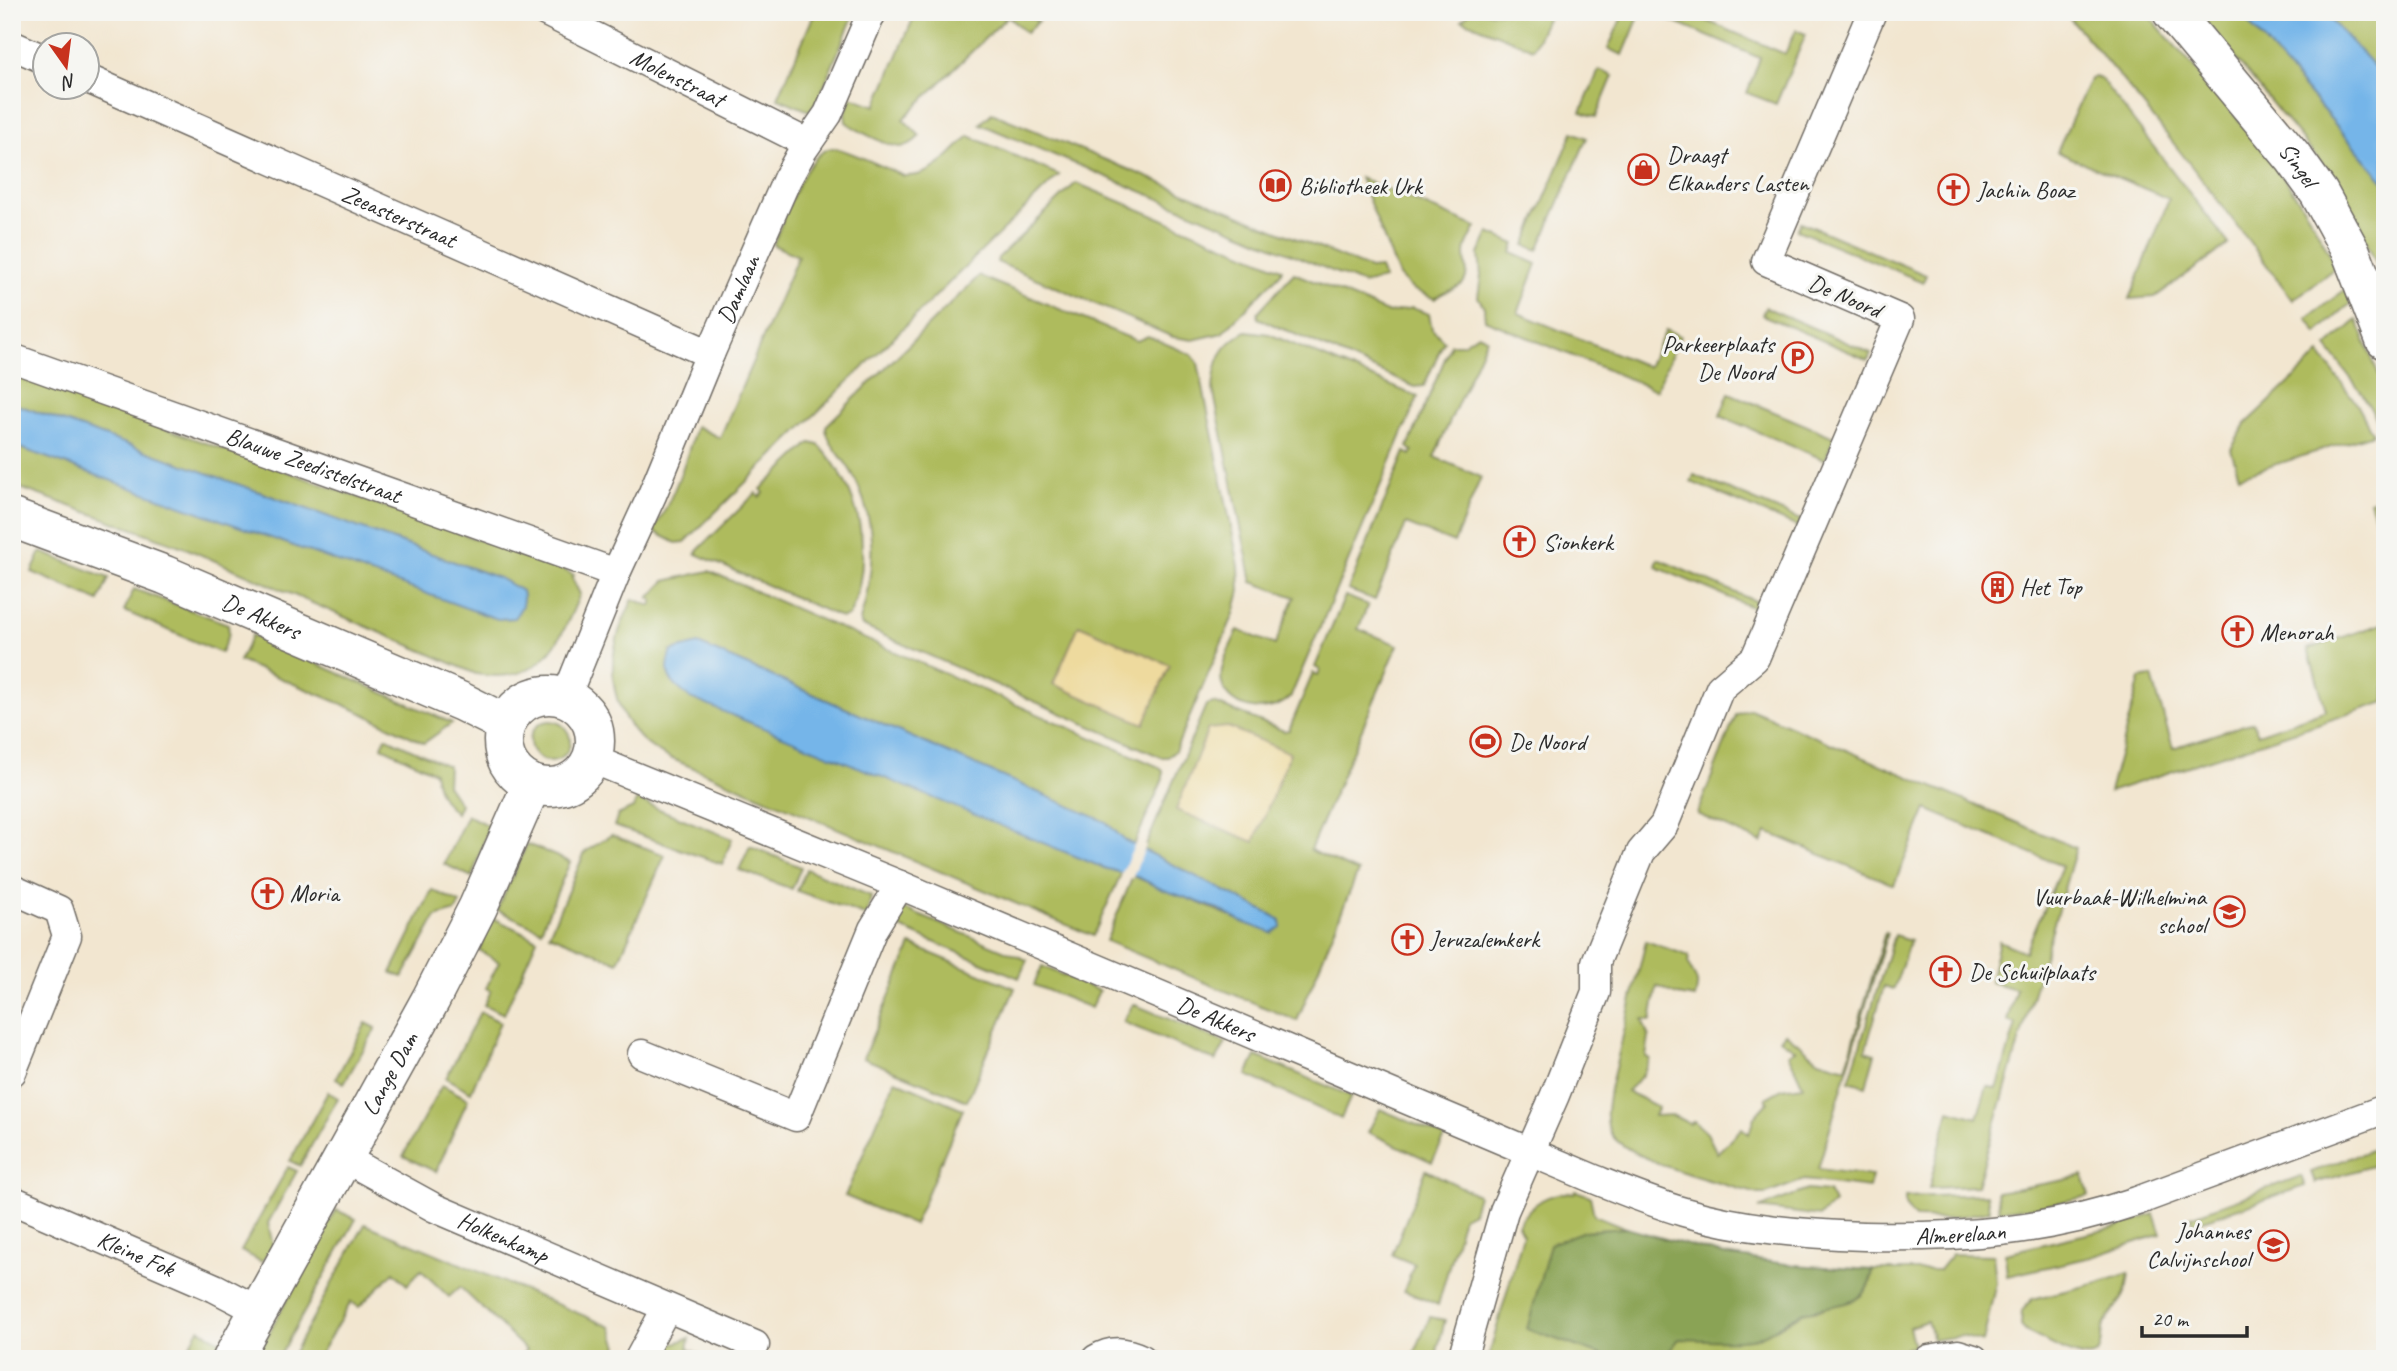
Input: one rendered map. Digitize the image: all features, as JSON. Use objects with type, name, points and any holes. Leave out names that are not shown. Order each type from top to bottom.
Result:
[{"type":"street","name":"Molenstraat","points":[[546,12],[807,143]]},
{"type":"street","name":"Damlaan","points":[[616,573],[653,495],[710,354],[787,179],[807,143],[828,114],[872,12]]},
{"type":"street","name":"De Noord","points":[[1462,1359],[1504,1212],[1596,992],[1596,962],[1641,852],[1664,824],[1720,688],[1755,659],[1900,319],[1766,261],[1872,12]]},
{"type":"street","name":"Singel","points":[[2172,12],[2293,157],[2319,193],[2351,252],[2385,340]]},
{"type":"street","points":[[12,46],[32,54]]},
{"type":"street","name":"Zeeasterstraat","points":[[102,85],[710,354]]},
{"type":"street","name":"Blauwe Zeedistelstraat","points":[[12,358],[616,573]]},
{"type":"street","name":"De Akkers","points":[[12,518],[165,575],[462,702],[506,724]]},
{"type":"street","points":[[566,697],[616,573]]},
{"type":"street","points":[[542,695],[566,697],[586,712],[592,723],[596,747],[592,759],[586,769],[568,783],[544,787],[532,784],[522,778],[507,759],[503,747],[506,724],[521,705],[531,698],[542,695]]},
{"type":"street","name":"De Akkers","points":[[592,759],[1531,1152]]},
{"type":"street","name":"Lange Dam","points":[[232,1359],[344,1158],[478,907],[532,784]]},
{"type":"street","points":[[642,1054],[796,1117],[873,929],[900,886]]},
{"type":"street","points":[[12,889],[59,910],[67,936],[12,1072]]},
{"type":"street","name":"Almerelaan","points":[[1531,1152],[1640,1198],[1687,1213],[1739,1224],[1792,1232],[1964,1236],[2042,1226],[2112,1209],[2385,1109]]},
{"type":"street","name":"Holkenkamp","points":[[344,1158],[435,1208],[755,1345],[749,1359]]},
{"type":"street","name":"Kleine Fok","points":[[12,1200],[215,1288],[259,1311]]},
{"type":"street","points":[[639,1359],[666,1309]]},
{"type":"street","points":[[1096,1359],[1107,1352],[1128,1353],[1142,1359]]},
{"type":"street","points":[[1929,1359],[1958,1354],[1974,1359]]},
{"type":"green space","points":[[815,12],[855,12],[818,100],[809,111],[778,98]]},
{"type":"green space","points":[[916,12],[1019,12],[1038,21],[1026,33],[1008,16],[903,119],[920,136],[911,144],[900,147],[880,141],[857,129],[846,122],[845,114],[851,97],[876,106]]},
{"type":"green space","points":[[1470,12],[1550,12],[1533,49],[1462,20]]},
{"type":"green space","points":[[1624,12],[1641,12],[1623,55],[1608,49]]},
{"type":"green space","points":[[1650,12],[1686,12],[1785,54],[1796,30],[1806,34],[1776,104],[1747,93],[1760,58]]},
{"type":"green space","points":[[2064,12],[2146,12],[2274,165],[2318,232],[2336,267],[2293,300],[2153,117]]},
{"type":"green space","points":[[2197,12],[2239,12],[2385,182],[2385,270],[2381,274],[2352,209],[2326,169]]},
{"type":"green space","points":[[2323,12],[2385,12],[2385,78],[2382,76]]},
{"type":"green space","points":[[1599,70],[1613,76],[1596,117],[1581,112]]},
{"type":"green space","points":[[2090,79],[2101,79],[2229,244],[2155,297],[2130,299],[2169,199],[2057,152]]},
{"type":"green space","points":[[992,113],[1370,269],[1380,268],[1384,279],[1363,284],[980,124]]},
{"type":"green space","points":[[1573,132],[1587,138],[1538,250],[1525,245]]},
{"type":"green space","points":[[969,136],[1059,175],[685,542],[676,543],[653,531],[678,480],[696,426],[720,438],[798,256],[773,245],[797,188],[814,159],[824,151],[840,149],[904,176],[914,176],[932,169]]},
{"type":"green space","points":[[1360,178],[1476,227],[1466,248],[1467,273],[1462,285],[1435,299],[1412,289],[1399,276]]},
{"type":"green space","points":[[1076,183],[1282,269],[1280,274],[1222,333],[1193,340],[1173,337],[997,262],[998,258]]},
{"type":"green space","points":[[1801,222],[1926,275],[1923,282],[1797,230]]},
{"type":"green space","points":[[1489,233],[1515,244],[1512,253],[1537,264],[1518,313],[1648,367],[1666,330],[1680,336],[1656,390],[1485,320],[1484,307],[1478,297],[1481,276],[1479,254]]},
{"type":"green space","points":[[1294,273],[1389,313],[1412,308],[1429,314],[1432,329],[1444,341],[1424,386],[1415,387],[1258,318],[1258,312]]},
{"type":"green space","points":[[979,276],[1137,341],[1148,336],[1192,355],[1198,363],[1239,566],[1240,591],[1234,614],[1175,751],[1168,757],[1161,757],[862,626],[860,621],[869,583],[870,527],[860,491],[849,468],[829,438],[826,426]]},
{"type":"green space","points":[[2346,289],[2351,303],[2317,333],[2307,318]]},
{"type":"green space","points":[[1765,307],[1871,353],[1868,360],[1762,315]]},
{"type":"green space","points":[[2357,320],[2385,392],[2385,429],[2382,429],[2362,393],[2327,347]]},
{"type":"green space","points":[[1246,331],[1269,334],[1418,397],[1291,696],[1283,703],[1263,709],[1242,705],[1233,700],[1226,693],[1221,677],[1226,656],[1238,630],[1275,645],[1295,597],[1252,582],[1213,389],[1220,355],[1230,342]]},
{"type":"green space","points":[[1478,334],[1487,338],[1434,457],[1481,477],[1454,543],[1406,524],[1375,600],[1348,590],[1405,452],[1411,455],[1413,451],[1408,447],[1451,344],[1463,344]]},
{"type":"green space","points":[[2320,354],[2357,404],[2373,434],[2239,476],[2231,449],[2246,424]]},
{"type":"green space","points":[[12,374],[566,571],[574,575],[572,578],[580,594],[555,644],[545,657],[532,667],[517,674],[476,674],[183,547],[12,485],[12,445],[498,619],[514,618],[522,591],[499,578],[12,403]]},
{"type":"green space","points":[[1729,393],[1834,437],[1825,460],[1720,416]]},
{"type":"green space","points":[[810,443],[819,445],[845,482],[859,524],[862,568],[851,612],[849,616],[842,618],[696,554],[756,493],[759,497],[764,493],[761,489]]},
{"type":"green space","points":[[1694,475],[1801,520],[1798,527],[1691,482]]},
{"type":"green space","points":[[2385,496],[2385,550],[2369,501]]},
{"type":"green space","points":[[41,552],[109,578],[99,601],[32,572]]},
{"type":"green space","points":[[1658,559],[1764,605],[1761,611],[1656,567]]},
{"type":"green space","points":[[709,571],[1157,766],[1163,771],[1163,779],[1134,845],[1124,840],[1106,822],[699,644],[671,651],[1054,846],[1104,868],[1122,872],[1093,936],[670,758],[640,738],[621,709],[613,676],[617,639],[622,624],[633,599],[651,606],[653,600],[649,598],[665,581]]},
{"type":"green space","points":[[134,589],[228,624],[229,633],[221,653],[124,611]]},
{"type":"green space","points":[[1345,596],[1368,605],[1358,629],[1398,645],[1310,850],[1358,872],[1297,1021],[1106,941],[1133,876],[1272,933],[1274,916],[1144,850],[1206,705],[1214,703],[1284,731],[1289,730],[1313,673],[1318,675],[1320,670],[1315,667]]},
{"type":"green space","points":[[2385,623],[2385,702],[2109,792],[2140,679],[2152,677],[2173,748],[2253,722],[2258,734],[2326,710],[2308,649]]},
{"type":"green space","points":[[252,635],[452,723],[424,743],[356,710],[239,661]]},
{"type":"green space","points":[[1750,709],[2076,848],[1977,1186],[1929,1188],[1949,1110],[1977,1118],[1987,1086],[1997,1089],[2016,1024],[2007,1021],[2016,989],[1990,982],[1999,941],[2025,952],[2062,866],[1926,809],[1894,885],[1767,832],[1762,843],[1697,814],[1736,715]]},
{"type":"green space","points":[[550,721],[558,722],[564,727],[569,733],[569,749],[564,755],[558,760],[550,761],[542,760],[536,755],[531,749],[530,741],[531,733],[536,727],[542,722]]},
{"type":"green space","points":[[385,737],[448,766],[447,785],[460,804],[456,813],[441,795],[434,772],[382,747]]},
{"type":"green space","points":[[637,800],[732,839],[722,864],[614,826],[618,815],[633,808]]},
{"type":"green space","points":[[467,815],[489,826],[472,877],[444,864]]},
{"type":"green space","points":[[611,835],[665,855],[618,962],[549,934],[585,852]]},
{"type":"green space","points":[[527,844],[570,862],[541,930],[497,910]]},
{"type":"green space","points":[[750,846],[801,867],[792,889],[739,870]]},
{"type":"green space","points":[[806,869],[871,896],[867,916],[797,891]]},
{"type":"green space","points":[[432,890],[460,903],[456,911],[436,917],[403,977],[391,973]]},
{"type":"green space","points":[[902,908],[1027,960],[1019,978],[891,924]]},
{"type":"green space","points":[[493,918],[537,939],[504,1014],[484,1005],[491,991],[486,988],[499,962],[479,950]]},
{"type":"green space","points":[[1885,932],[1887,933],[1818,1169],[1872,1176],[1869,1188],[1804,1180],[1759,1194],[1655,1162],[1619,1142],[1610,1132],[1607,1116],[1610,1089],[1646,941],[1689,956],[1688,964],[1697,987],[1695,998],[1677,995],[1657,986],[1651,1021],[1642,1020],[1649,1037],[1646,1057],[1650,1059],[1642,1076],[1627,1091],[1658,1107],[1654,1116],[1672,1115],[1690,1124],[1694,1121],[1707,1133],[1717,1153],[1742,1128],[1749,1134],[1754,1117],[1768,1102],[1766,1098],[1782,1089],[1803,1086],[1788,1054],[1795,1050],[1780,1039],[1785,1033],[1819,1060],[1846,1068]]},
{"type":"green space","points":[[1894,935],[1910,940],[1894,989],[1884,986],[1865,1051],[1875,1054],[1866,1086],[1849,1081]]},
{"type":"green space","points":[[911,945],[1015,988],[967,1101],[863,1058]]},
{"type":"green space","points":[[1042,966],[1099,991],[1091,1008],[1034,985]]},
{"type":"green space","points":[[1133,1004],[1226,1043],[1216,1061],[1123,1022]]},
{"type":"green space","points":[[480,1012],[500,1022],[471,1092],[446,1078]]},
{"type":"green space","points":[[366,1023],[376,1028],[344,1083],[336,1078]]},
{"type":"green space","points":[[1256,1056],[1351,1096],[1341,1119],[1247,1075]]},
{"type":"green space","points":[[895,1080],[963,1109],[914,1225],[845,1196]]},
{"type":"green space","points":[[442,1085],[468,1099],[436,1172],[403,1156]]},
{"type":"green space","points":[[328,1092],[338,1098],[300,1166],[290,1161]]},
{"type":"green space","points":[[1380,1109],[1445,1137],[1432,1162],[1368,1132]]},
{"type":"green space","points":[[2385,1145],[2385,1162],[2315,1183],[2311,1172]]},
{"type":"green space","points":[[288,1167],[297,1171],[268,1223],[273,1246],[262,1262],[241,1251]]},
{"type":"green space","points":[[1426,1170],[1478,1195],[1473,1212],[1463,1217],[1438,1305],[1404,1291],[1414,1264],[1392,1255]]},
{"type":"green space","points":[[2083,1175],[2089,1196],[2037,1207],[1999,1210],[1997,1192]]},
{"type":"green space","points":[[2301,1176],[2305,1186],[2194,1223],[2191,1216]]},
{"type":"green space","points":[[1807,1190],[1828,1192],[1834,1203],[1820,1216],[1759,1208]]},
{"type":"green space","points":[[1576,1191],[1590,1196],[1594,1215],[1626,1228],[1584,1231],[1527,1329],[1613,1359],[1488,1359],[1523,1235],[1518,1225],[1529,1210],[1542,1200]]},
{"type":"green space","points":[[1987,1194],[1989,1211],[1947,1219],[1915,1218],[1905,1206],[1905,1197]]},
{"type":"green space","points":[[336,1210],[356,1219],[278,1359],[259,1351]]},
{"type":"green space","points":[[2154,1214],[2161,1234],[2092,1257],[2007,1276],[2005,1253],[2117,1227]]},
{"type":"green space","points":[[365,1224],[611,1327],[618,1346],[611,1359],[518,1359],[526,1350],[460,1287],[449,1297],[421,1270],[407,1285],[394,1272],[359,1307],[351,1302],[317,1359],[290,1359]]},
{"type":"green space","points":[[1626,1228],[1724,1255],[1793,1265],[1873,1270],[1869,1284],[1856,1299],[1802,1313],[1755,1338],[1729,1341],[1679,1339],[1663,1359],[1613,1359],[1527,1329],[1550,1244],[1584,1231]]},
{"type":"green space","points":[[1952,1254],[1993,1255],[1996,1282],[1983,1342],[1961,1336],[1933,1340],[1927,1321],[1909,1327],[1914,1346],[1875,1359],[1663,1359],[1679,1339],[1752,1339],[1802,1313],[1820,1310],[1871,1281],[1873,1270],[1939,1270]]},
{"type":"green space","points":[[2129,1273],[2124,1296],[2104,1325],[2099,1352],[2093,1356],[2063,1350],[2025,1331],[2021,1326],[2022,1311],[2032,1299]]},
{"type":"green space","points":[[1430,1317],[1445,1320],[1437,1351],[1441,1359],[1412,1359]]},
{"type":"green space","points":[[199,1329],[222,1342],[214,1356],[182,1359]]},
{"type":"green space","points":[[690,1338],[688,1349],[711,1359],[659,1359],[671,1344]]},
{"type":"sand","points":[[1079,625],[1170,665],[1144,724],[1053,684]]},
{"type":"sand","points":[[1228,727],[1290,753],[1254,842],[1176,810],[1208,729]]},
{"type":"water","points":[[2239,12],[2323,12],[2385,78],[2385,182]]},
{"type":"water","points":[[12,403],[499,578],[522,591],[522,606],[514,618],[498,619],[12,445]]},
{"type":"water","points":[[698,644],[1106,822],[1124,840],[1274,916],[1281,921],[1281,927],[1272,933],[1242,922],[1218,909],[1161,889],[1140,878],[1104,868],[690,698],[670,679],[669,660],[672,651]]},
{"type":"pier","points":[[1136,842],[1146,846],[1132,879],[1121,875]]},
{"type":"place","name":"Draagt Elkanders Lasten","points":[[1644,169]]},
{"type":"place","name":"Bibliotheek Urk","points":[[1276,186]]},
{"type":"place","name":"Jachin Boaz","points":[[1954,190]]},
{"type":"place","name":"Parkeerplaats De Noord","points":[[1797,358]]},
{"type":"place","name":"Sionkerk","points":[[1520,542]]},
{"type":"place","name":"Het Top","points":[[1997,587]]},
{"type":"place","name":"Menorah","points":[[2237,632]]},
{"type":"place","name":"De Noord","points":[[1486,742]]},
{"type":"place","name":"Moria","points":[[267,893]]},
{"type":"place","name":"Vuurbaak-Wilhelmina school","points":[[2229,911]]},
{"type":"place","name":"Jeruzalemkerk","points":[[1407,939]]},
{"type":"place","name":"De Schuilplaats","points":[[1946,972]]},
{"type":"place","name":"Johannes Calvijnschool","points":[[2273,1245]]}]
